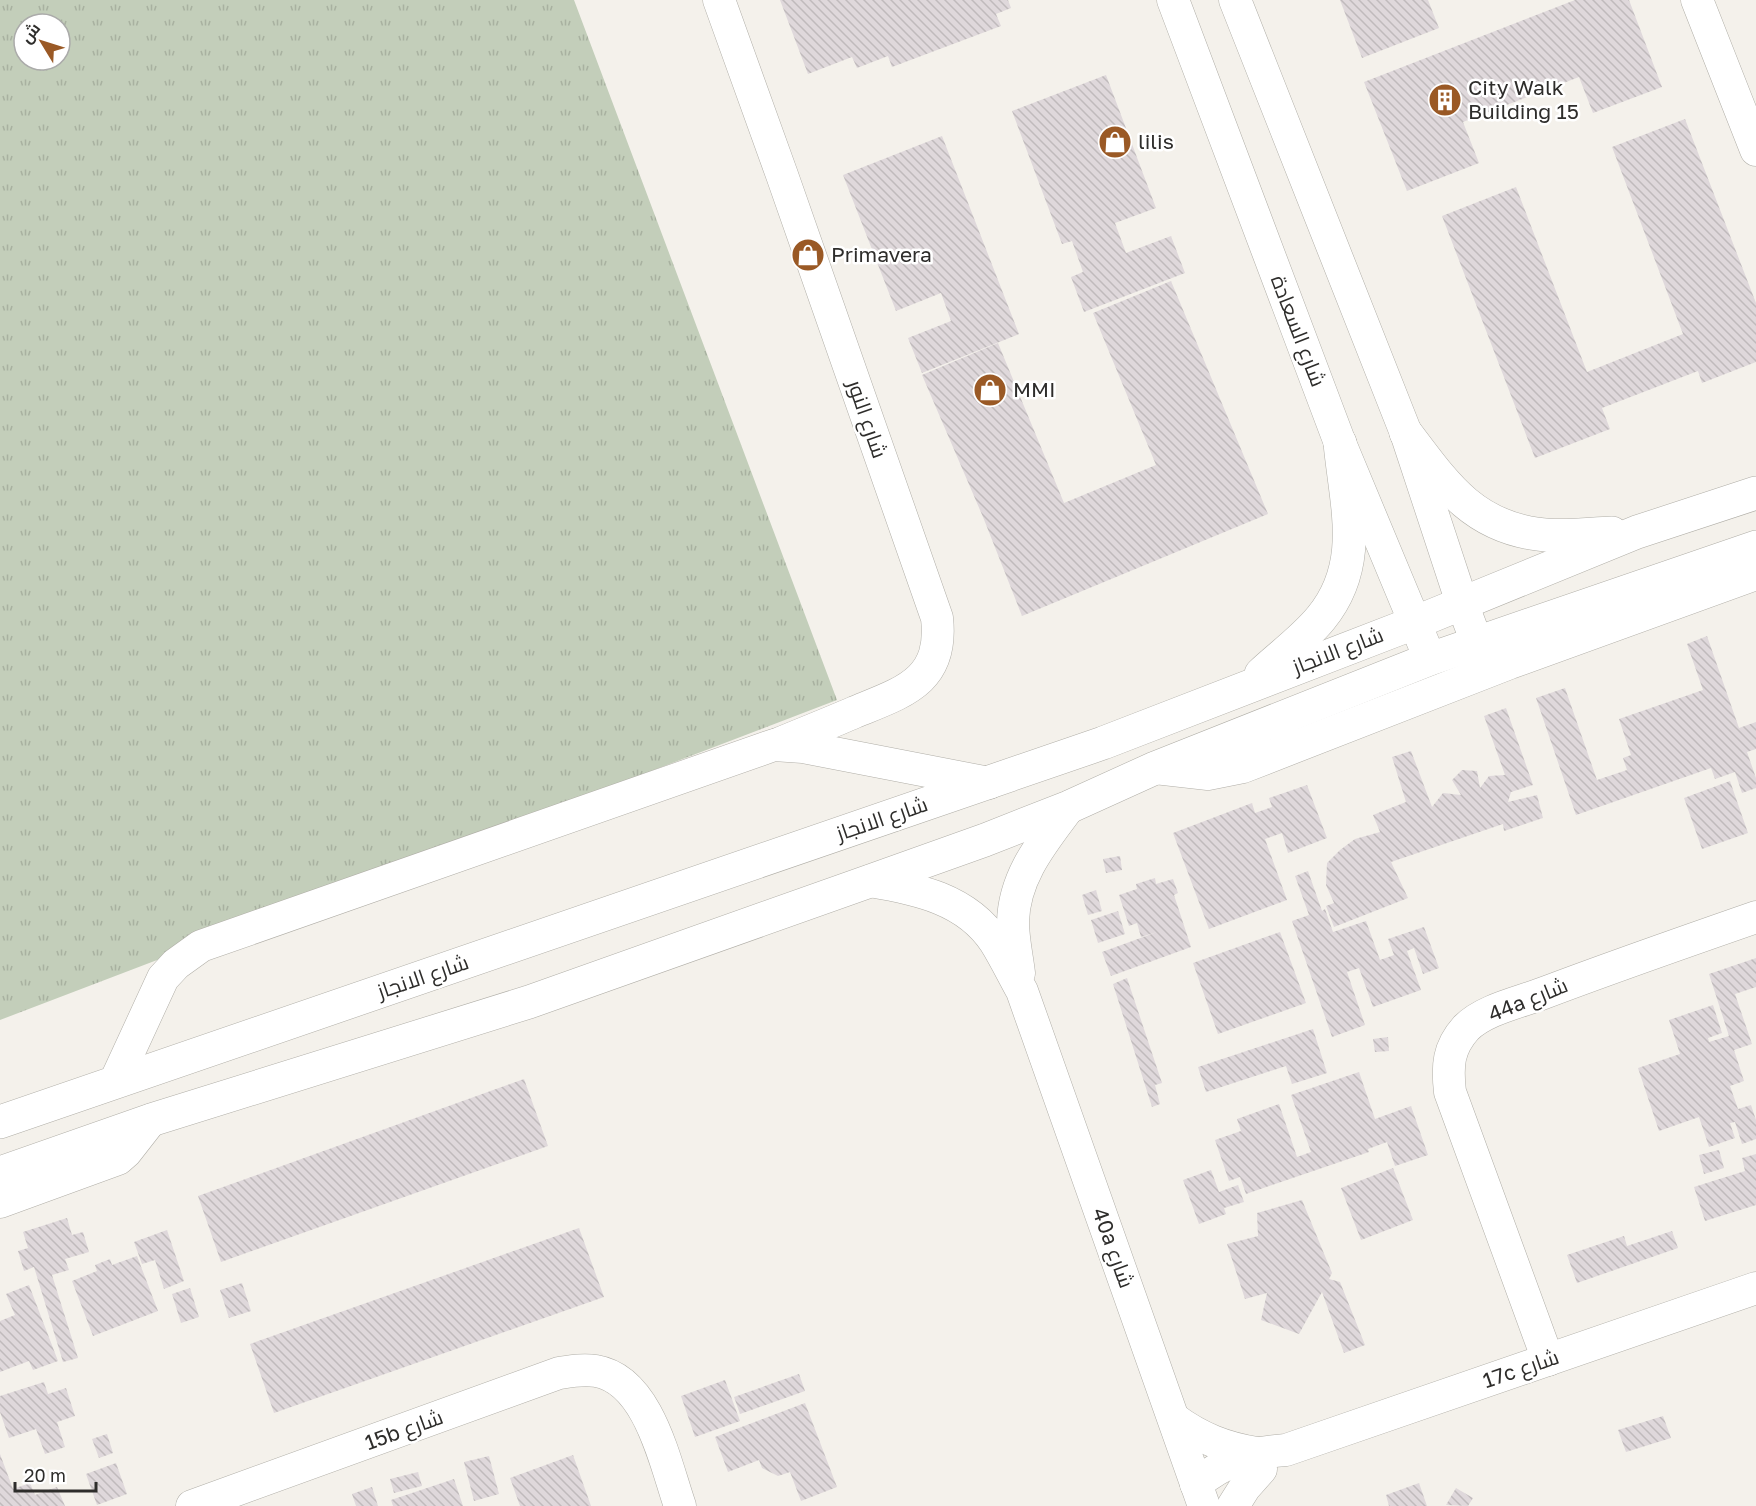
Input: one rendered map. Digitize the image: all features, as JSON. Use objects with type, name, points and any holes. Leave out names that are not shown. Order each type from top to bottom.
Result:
[{"type":"street","name":"شارع السعادة","points":[[1173,0],[1340,442],[1430,659]]},
{"type":"street","points":[[1235,0],[1406,433],[1462,603],[1478,643]]},
{"type":"street","points":[[1700,1],[1756,150]]},
{"type":"street","name":"شارع النور","points":[[115,1082],[163,978],[176,964],[201,946],[774,745],[908,690],[927,671],[934,659],[938,645],[937,618],[782,175],[718,2]]},
{"type":"street","points":[[1406,433],[1459,499],[1483,516],[1510,528],[1539,534],[1637,532]]},
{"type":"street","points":[[1248,686],[1320,619],[1335,599],[1342,583],[1350,551],[1351,525],[1345,494],[1340,442]]},
{"type":"street","name":"شارع الانجاز","points":[[0,1122],[1102,743],[1414,622],[1637,532],[1756,493]]},
{"type":"street","name":"شارع الانجاز","points":[[0,1173],[151,1120],[529,1002],[870,881],[1069,807],[1155,768],[1430,659],[1756,547]]},
{"type":"street","points":[[1155,768],[1208,774],[1243,767],[1510,663],[1756,574]]},
{"type":"street","points":[[774,745],[796,746],[989,783]]},
{"type":"street","name":"40a شارع","points":[[1022,991],[1013,921],[1020,883],[1029,862],[1069,807]]},
{"type":"street","name":"40a شارع","points":[[870,881],[913,888],[931,894],[965,912],[994,941],[1022,991],[1200,1495]]},
{"type":"street","name":"44a شارع","points":[[1548,1360],[1450,1092],[1448,1068],[1454,1046],[1467,1027],[1487,1014],[1617,965],[1756,917]]},
{"type":"street","points":[[0,1114],[33,1110]]},
{"type":"street","points":[[0,1202],[118,1159],[151,1120]]},
{"type":"street","name":"17c شارع","points":[[1200,1495],[1225,1464],[1268,1458],[1756,1288]]},
{"type":"street","name":"15b شارع","points":[[201,1505],[559,1373],[579,1370],[598,1372],[616,1380],[631,1392],[652,1425],[680,1506]]},
{"type":"street","points":[[1174,1419],[1213,1442],[1268,1458],[1233,1506]]},
{"type":"green space","points":[[0,0],[574,0],[837,700],[0,1020]]},
{"type":"building","points":[[780,0],[1008,0],[1011,8],[996,14],[1001,26],[892,67],[888,56],[857,68],[852,57],[808,74]]},
{"type":"building","points":[[1340,0],[1428,0],[1439,28],[1362,58]]},
{"type":"building","name":"City Walk Building 15","points":[[1575,0],[1629,0],[1662,87],[1593,113],[1579,77],[1463,122],[1479,163],[1407,191],[1364,82]]},
{"type":"building","points":[[1106,75],[1156,208],[1115,223],[1126,253],[1171,236],[1185,273],[1084,312],[1071,277],[1083,272],[1072,241],[1062,244],[1012,111]]},
{"type":"building","points":[[1685,119],[1756,303],[1756,362],[1702,383],[1698,371],[1602,408],[1610,429],[1535,458],[1442,216],[1516,187],[1587,372],[1683,334],[1612,147]]},
{"type":"building","points":[[942,136],[1019,334],[922,373],[908,338],[951,321],[941,293],[896,311],[843,175]]},
{"type":"building","points":[[1171,281],[1268,514],[1022,616],[983,517],[922,375],[998,343],[1064,503],[1156,465],[1093,313]]},
{"type":"building","points":[[1707,636],[1739,728],[1756,722],[1756,749],[1747,752],[1756,778],[1756,788],[1742,793],[1735,772],[1715,779],[1711,768],[1576,815],[1536,698],[1565,688],[1597,780],[1627,770],[1623,758],[1631,755],[1619,719],[1703,690],[1687,644]]},
{"type":"building","points":[[1506,708],[1533,785],[1511,792],[1508,802],[1537,795],[1543,818],[1504,831],[1503,824],[1391,862],[1408,898],[1334,927],[1326,906],[1334,903],[1326,885],[1327,863],[1355,839],[1380,832],[1373,815],[1406,802],[1392,757],[1411,751],[1432,807],[1443,793],[1461,795],[1452,780],[1462,770],[1477,771],[1480,788],[1489,776],[1505,775],[1484,716]]},
{"type":"building","points":[[1730,781],[1748,833],[1702,849],[1684,798]]},
{"type":"building","points":[[1307,785],[1327,838],[1288,853],[1282,833],[1265,839],[1287,900],[1209,929],[1173,833],[1252,803],[1255,813],[1272,807],[1269,798]]},
{"type":"building","points":[[1120,856],[1122,870],[1106,873],[1103,859]]},
{"type":"building","points":[[1308,871],[1322,911],[1325,909],[1333,932],[1366,921],[1380,960],[1394,955],[1388,939],[1424,927],[1439,968],[1423,974],[1414,948],[1407,951],[1421,990],[1373,1007],[1359,968],[1347,972],[1365,1025],[1332,1037],[1292,921],[1309,915],[1295,876]]},
{"type":"building","points":[[1155,878],[1156,884],[1173,879],[1178,893],[1174,895],[1191,947],[1111,976],[1102,952],[1157,932],[1141,937],[1137,923],[1129,926],[1119,895],[1137,889],[1136,884]]},
{"type":"building","points":[[1096,890],[1102,911],[1088,915],[1082,895]]},
{"type":"building","points":[[1118,911],[1125,934],[1098,943],[1091,920]]},
{"type":"building","points":[[1280,932],[1306,1003],[1218,1034],[1193,963]]},
{"type":"building","points":[[1756,958],[1756,987],[1735,994],[1752,1044],[1734,1050],[1744,1081],[1730,1086],[1738,1109],[1751,1105],[1756,1120],[1756,1139],[1742,1144],[1735,1122],[1730,1123],[1735,1138],[1709,1147],[1699,1117],[1659,1131],[1638,1068],[1680,1054],[1669,1020],[1713,1005],[1722,1033],[1708,1038],[1709,1042],[1729,1036],[1709,974]]},
{"type":"building","points":[[1127,978],[1162,1083],[1155,1085],[1160,1104],[1152,1107],[1113,984]]},
{"type":"building","points":[[1313,1029],[1327,1073],[1292,1084],[1286,1066],[1206,1092],[1198,1067]]},
{"type":"building","points":[[1388,1037],[1389,1051],[1375,1052],[1373,1039]]},
{"type":"building","points":[[1359,1072],[1375,1119],[1411,1106],[1428,1155],[1395,1166],[1387,1142],[1368,1149],[1369,1152],[1246,1194],[1240,1177],[1229,1181],[1215,1140],[1241,1131],[1237,1119],[1279,1104],[1297,1157],[1311,1152],[1291,1095]]},
{"type":"building","points":[[524,1079],[548,1146],[221,1262],[198,1196]]},
{"type":"building","points":[[1719,1150],[1724,1168],[1704,1174],[1699,1155]]},
{"type":"building","points":[[1756,1154],[1756,1205],[1705,1221],[1694,1187],[1745,1171],[1742,1158]]},
{"type":"building","points":[[1393,1168],[1413,1220],[1361,1240],[1341,1188]]},
{"type":"building","points":[[1211,1170],[1219,1192],[1238,1185],[1244,1202],[1224,1208],[1226,1214],[1199,1224],[1183,1180]]},
{"type":"building","points":[[1302,1200],[1332,1273],[1329,1279],[1340,1282],[1365,1345],[1344,1353],[1322,1292],[1299,1334],[1261,1320],[1267,1293],[1245,1299],[1227,1244],[1258,1236],[1257,1213]]},
{"type":"building","points":[[67,1218],[72,1235],[83,1232],[89,1252],[65,1259],[69,1270],[52,1275],[78,1358],[63,1362],[34,1267],[24,1271],[18,1251],[28,1248],[23,1232]]},
{"type":"building","points":[[579,1228],[604,1297],[274,1413],[250,1344]]},
{"type":"building","points":[[167,1230],[184,1281],[164,1289],[155,1260],[142,1264],[134,1242]]},
{"type":"building","points":[[1672,1231],[1678,1248],[1577,1283],[1567,1255],[1624,1236],[1627,1246]]},
{"type":"building","points":[[137,1256],[158,1311],[93,1336],[72,1281],[97,1271],[95,1265],[110,1259],[112,1265]]},
{"type":"building","points":[[242,1283],[251,1311],[229,1318],[220,1290]]},
{"type":"building","points":[[29,1285],[58,1361],[33,1370],[29,1361],[0,1372],[0,1321],[15,1315],[6,1294]]},
{"type":"building","points":[[190,1288],[199,1317],[181,1323],[172,1294]]},
{"type":"building","points":[[799,1374],[805,1391],[740,1414],[734,1397]]},
{"type":"building","points":[[725,1380],[740,1421],[695,1437],[681,1396]]},
{"type":"building","points":[[44,1382],[48,1394],[66,1388],[75,1416],[57,1422],[65,1447],[45,1454],[36,1429],[9,1438],[0,1412],[0,1396]]},
{"type":"building","points":[[805,1403],[837,1487],[801,1501],[790,1472],[778,1476],[762,1468],[759,1460],[728,1472],[715,1437]]},
{"type":"building","points":[[1663,1416],[1671,1438],[1626,1452],[1618,1430]]},
{"type":"building","points":[[107,1434],[113,1453],[99,1458],[92,1439]]},
{"type":"building","points":[[0,1454],[13,1489],[30,1483],[35,1495],[57,1487],[65,1506],[0,1506]]},
{"type":"building","points":[[573,1455],[591,1506],[520,1506],[510,1478]]},
{"type":"building","points":[[489,1456],[499,1494],[474,1501],[464,1462]]},
{"type":"building","points":[[116,1463],[127,1494],[97,1505],[86,1474]]},
{"type":"building","points":[[418,1472],[422,1486],[394,1493],[390,1479]]},
{"type":"building","points":[[454,1479],[463,1506],[393,1506],[391,1500]]},
{"type":"building","points":[[1419,1483],[1427,1506],[1389,1506],[1386,1495]]},
{"type":"building","points":[[372,1487],[378,1506],[356,1506],[352,1494]]},
{"type":"building","points":[[1456,1488],[1473,1498],[1468,1506],[1446,1505]]},
{"type":"place","name":"City Walk Building 15","points":[[1445,100]]},
{"type":"place","name":"lilis","points":[[1115,142]]},
{"type":"place","name":"Primavera","points":[[808,255]]},
{"type":"place","name":"MMI","points":[[990,390]]}]
